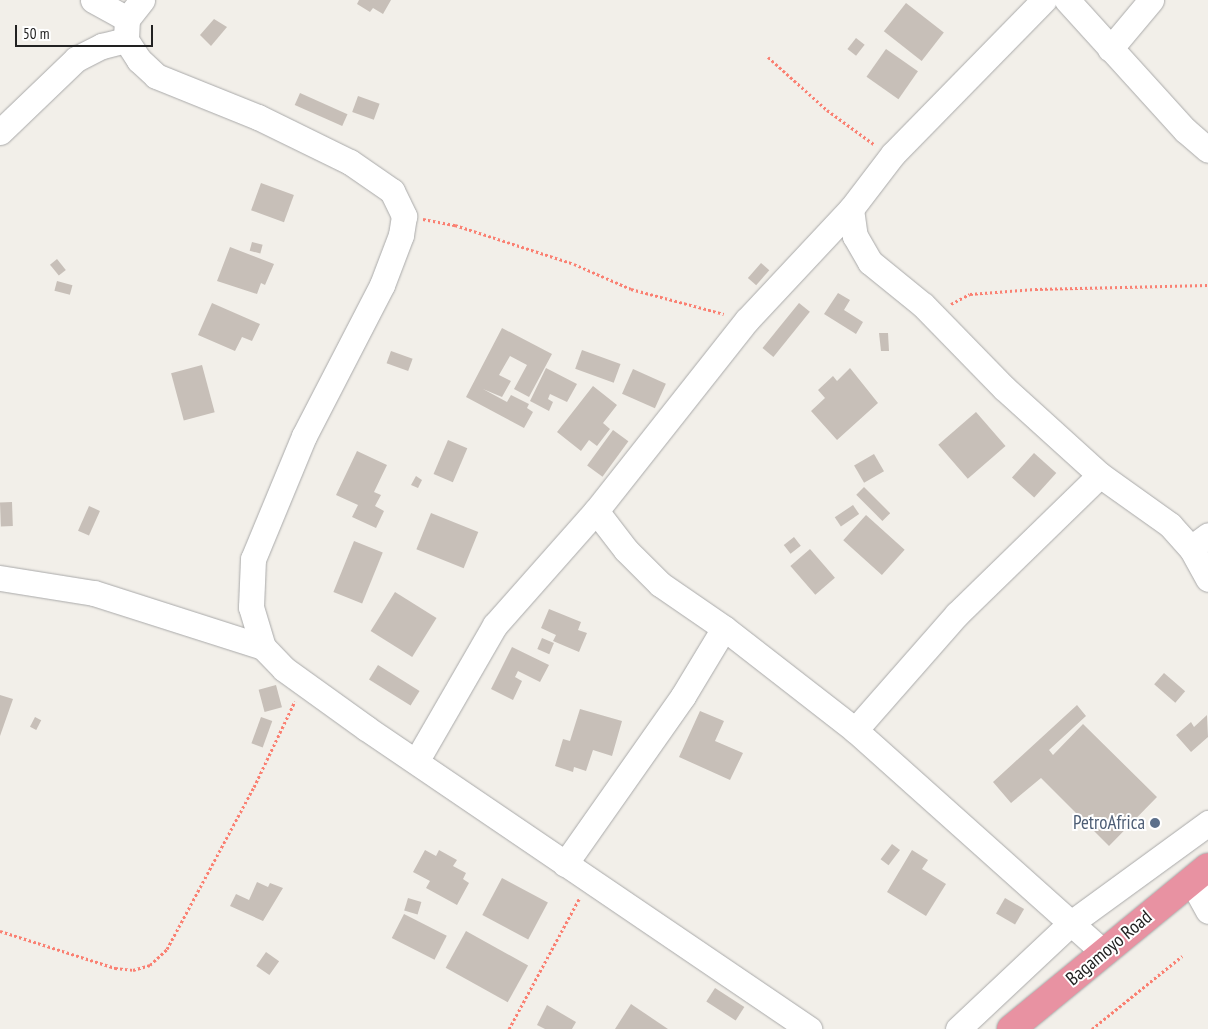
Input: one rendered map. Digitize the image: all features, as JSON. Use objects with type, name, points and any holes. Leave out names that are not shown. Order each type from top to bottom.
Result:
[{"type":"highway","name":"Bagamoyo Road","points":[[1011,1029],[1199,873]]},
{"type":"street","points":[[93,0],[132,20]]},
{"type":"street","points":[[417,760],[495,625],[596,511],[747,320],[851,209],[893,154],[1044,0]]},
{"type":"street","points":[[1067,0],[1185,130],[1208,150]]},
{"type":"street","points":[[1110,49],[1151,0]]},
{"type":"street","points":[[0,132],[76,59],[102,46],[132,20]]},
{"type":"street","points":[[132,20],[139,60],[156,76],[258,117],[350,162],[392,191],[404,216],[401,235],[382,285],[304,436],[253,559],[252,608],[263,647]]},
{"type":"street","points":[[851,209],[855,236],[870,262],[923,305],[1004,388],[1100,475],[1170,525],[1200,542],[1208,579]]},
{"type":"street","points":[[855,730],[957,614],[1100,475]]},
{"type":"street","points":[[596,511],[660,584],[724,628],[855,730],[1103,952]]},
{"type":"street","points":[[0,578],[94,593],[263,647],[303,682],[589,881],[809,1029]]},
{"type":"street","points":[[565,864],[683,696],[724,628]]},
{"type":"street","points":[[958,1029],[1071,923],[1208,823]]},
{"type":"street","points":[[1199,873],[1208,911]]},
{"type":"path","points":[[768,57],[827,110],[865,140],[893,154]]},
{"type":"path","points":[[404,216],[455,225],[574,264],[630,289],[747,320]]},
{"type":"path","points":[[923,305],[954,303],[970,294],[1043,288],[1208,285]]},
{"type":"path","points":[[0,930],[115,968],[133,970],[150,965],[166,949],[262,771],[303,682]]},
{"type":"path","points":[[509,1029],[589,881]]},
{"type":"path","points":[[1092,1029],[1182,956]]},
{"type":"building","points":[[359,0],[391,0],[383,14],[373,8],[370,12],[357,4]]},
{"type":"building","points":[[906,3],[944,33],[922,61],[884,31]]},
{"type":"building","points":[[214,19],[227,27],[211,46],[200,35]]},
{"type":"building","points":[[856,38],[865,45],[856,56],[847,49]]},
{"type":"building","points":[[886,49],[918,71],[898,99],[866,77]]},
{"type":"building","points":[[300,93],[348,114],[342,126],[295,105]]},
{"type":"building","points":[[358,96],[380,104],[374,120],[352,112]]},
{"type":"building","points":[[261,183],[294,195],[284,222],[251,210]]},
{"type":"building","points":[[252,242],[263,245],[260,254],[250,251]]},
{"type":"building","points":[[230,247],[274,264],[265,285],[261,283],[257,294],[217,281]]},
{"type":"building","points":[[57,259],[66,270],[59,276],[50,265]]},
{"type":"building","points":[[761,263],[769,270],[756,285],[748,278]]},
{"type":"building","points":[[57,281],[72,285],[70,295],[54,291]]},
{"type":"building","points":[[838,293],[850,300],[844,310],[863,322],[856,334],[824,314]]},
{"type":"building","points":[[212,303],[260,324],[252,341],[242,337],[235,351],[198,335]]},
{"type":"building","points":[[799,303],[810,312],[773,357],[762,348]]},
{"type":"building","points":[[502,328],[552,354],[529,397],[514,389],[527,365],[510,356],[499,375],[511,381],[502,397],[483,389],[507,402],[511,395],[529,404],[527,408],[533,412],[524,428],[466,397]]},
{"type":"building","points":[[879,333],[888,333],[889,351],[881,351]]},
{"type":"building","points":[[582,350],[621,364],[614,383],[575,369]]},
{"type":"building","points":[[391,351],[413,359],[408,371],[387,363]]},
{"type":"building","points":[[202,365],[215,412],[184,421],[171,373]]},
{"type":"building","points":[[546,368],[577,384],[567,402],[550,394],[548,399],[553,402],[549,411],[530,401]]},
{"type":"building","points":[[850,368],[878,403],[837,440],[811,411],[825,398],[818,390],[833,376],[837,381]]},
{"type":"building","points":[[633,369],[666,384],[655,408],[622,394]]},
{"type":"building","points":[[593,386],[617,405],[603,423],[610,429],[597,446],[589,440],[581,451],[557,432]]},
{"type":"building","points":[[976,412],[1006,446],[968,479],[938,445]]},
{"type":"building","points":[[613,430],[628,441],[603,477],[587,466]]},
{"type":"building","points":[[448,440],[467,448],[453,482],[434,474]]},
{"type":"building","points":[[357,451],[387,465],[374,492],[381,495],[375,506],[384,511],[376,528],[352,517],[358,505],[336,495]]},
{"type":"building","points":[[1034,453],[1056,473],[1034,498],[1012,478]]},
{"type":"building","points":[[874,454],[884,471],[864,483],[854,466]]},
{"type":"building","points":[[416,476],[422,480],[418,488],[411,485]]},
{"type":"building","points":[[864,487],[890,513],[882,521],[856,495]]},
{"type":"building","points":[[0,502],[12,502],[13,526],[1,526]]},
{"type":"building","points":[[853,505],[859,514],[841,526],[835,517]]},
{"type":"building","points":[[89,506],[100,511],[89,536],[78,531]]},
{"type":"building","points":[[431,513],[478,532],[464,568],[416,549]]},
{"type":"building","points":[[866,515],[905,550],[882,575],[843,540]]},
{"type":"building","points":[[794,537],[801,546],[791,554],[784,545]]},
{"type":"building","points":[[354,541],[383,553],[362,604],[333,592]]},
{"type":"building","points":[[810,549],[835,578],[815,595],[790,566]]},
{"type":"building","points":[[395,592],[437,618],[412,657],[371,631]]},
{"type":"building","points":[[549,609],[581,622],[578,630],[587,633],[579,652],[553,641],[556,635],[541,628]]},
{"type":"building","points":[[542,638],[554,643],[549,654],[537,649]]},
{"type":"building","points":[[512,647],[549,665],[540,682],[518,671],[515,677],[522,681],[513,700],[491,689]]},
{"type":"building","points":[[378,665],[420,691],[411,705],[369,679]]},
{"type":"building","points":[[1164,673],[1185,691],[1175,703],[1154,684]]},
{"type":"building","points":[[276,685],[282,707],[265,712],[259,690]]},
{"type":"building","points":[[0,695],[13,699],[0,736]]},
{"type":"building","points":[[1077,705],[1086,716],[1049,750],[1053,755],[1083,724],[1157,797],[1109,846],[1041,778],[1011,803],[993,782]]},
{"type":"building","points":[[580,709],[622,721],[612,756],[593,750],[586,771],[574,767],[573,772],[555,766],[563,739],[570,741]]},
{"type":"building","points":[[700,711],[724,721],[715,741],[743,753],[730,780],[679,757]]},
{"type":"building","points":[[1207,715],[1208,737],[1191,752],[1176,735],[1191,722],[1194,727]]},
{"type":"building","points":[[35,717],[41,720],[36,730],[30,727]]},
{"type":"building","points":[[261,717],[272,721],[263,747],[251,743]]},
{"type":"building","points":[[892,844],[900,850],[889,865],[881,859]]},
{"type":"building","points":[[425,850],[436,856],[439,850],[457,860],[453,866],[466,873],[463,879],[469,883],[457,905],[426,888],[430,881],[413,872]]},
{"type":"building","points":[[912,850],[928,860],[922,869],[946,884],[926,916],[887,892]]},
{"type":"building","points":[[502,878],[548,902],[528,939],[482,915]]},
{"type":"building","points":[[257,882],[268,887],[270,883],[283,888],[263,921],[230,906],[236,894],[249,900]]},
{"type":"building","points":[[408,898],[421,902],[418,915],[404,910]]},
{"type":"building","points":[[1005,898],[1024,909],[1015,925],[996,914]]},
{"type":"building","points":[[404,914],[447,936],[435,960],[392,938]]},
{"type":"building","points":[[466,931],[528,965],[508,1002],[446,968]]},
{"type":"building","points":[[266,952],[279,961],[269,975],[256,966]]},
{"type":"building","points":[[715,988],[744,1007],[736,1020],[706,1001]]},
{"type":"building","points":[[631,1004],[668,1029],[615,1029]]},
{"type":"building","points":[[547,1005],[576,1022],[572,1029],[545,1029],[537,1025]]},
{"type":"place","name":"PetroAfrica","points":[[1155,823]]}]
